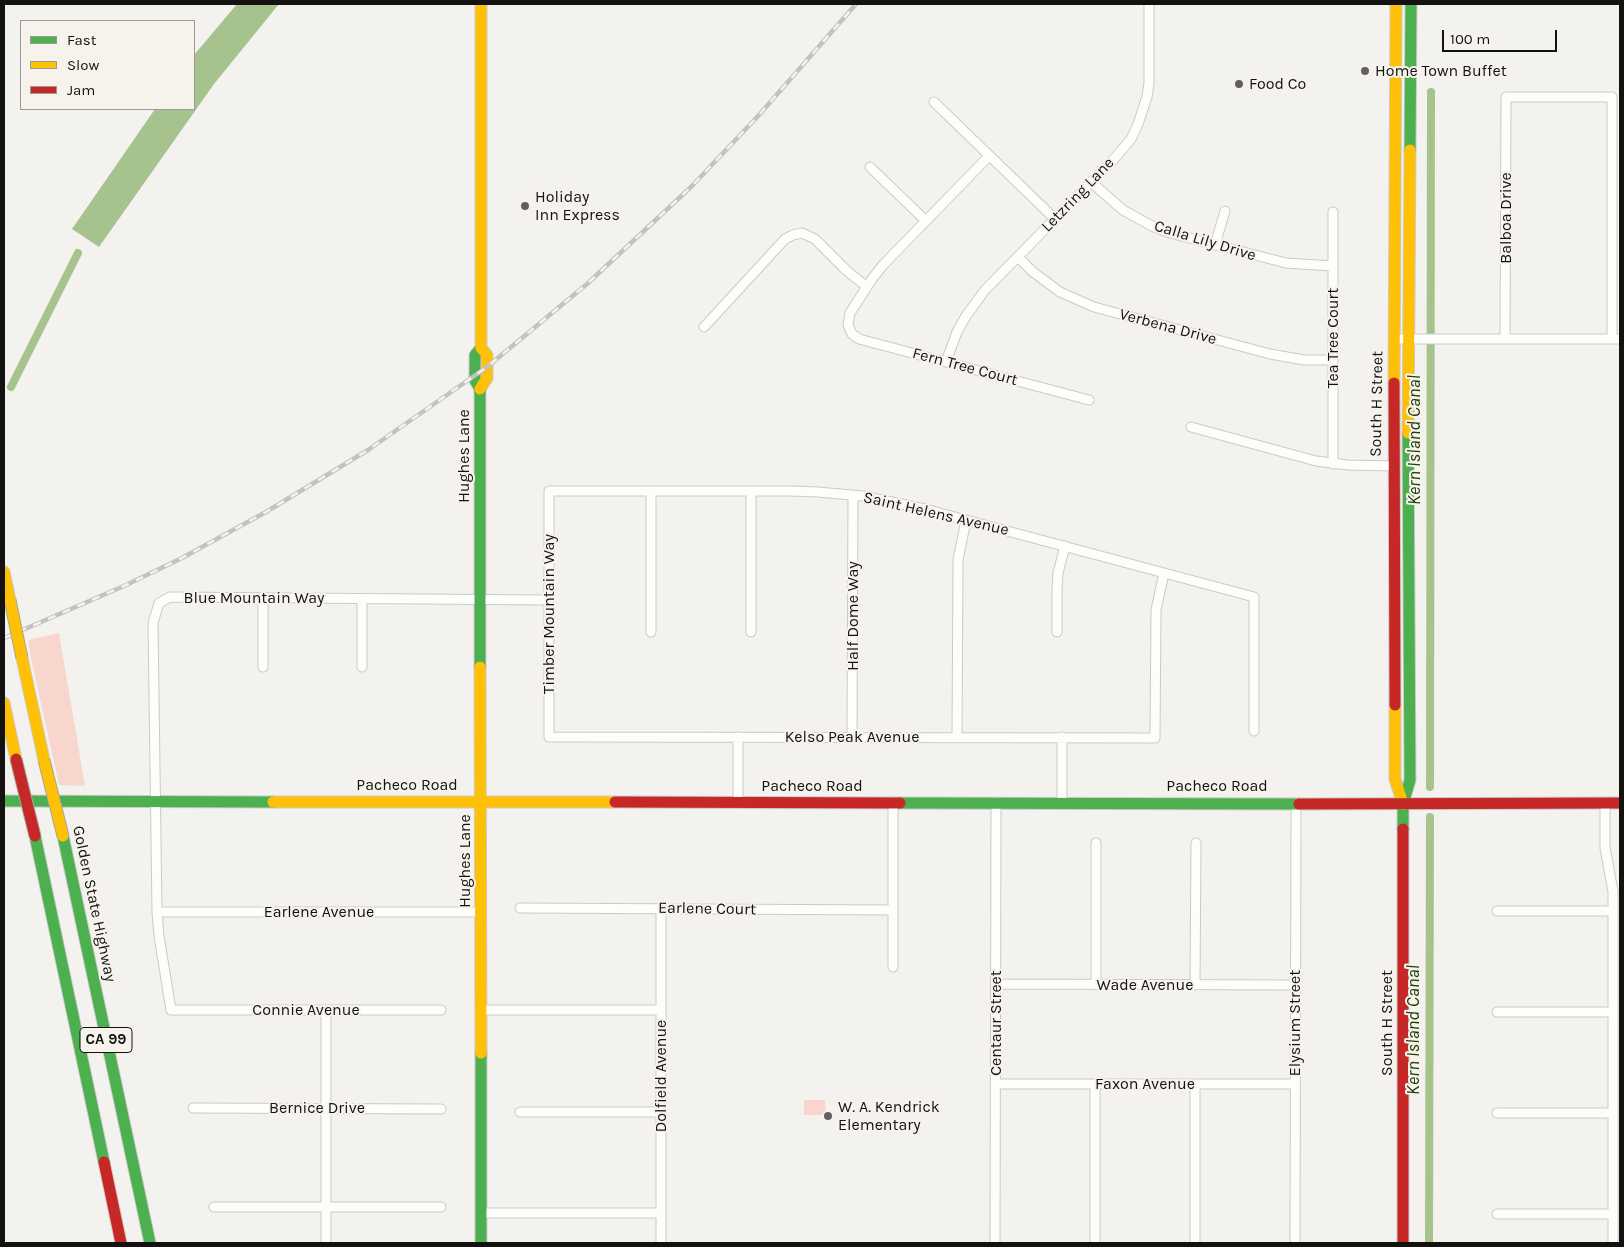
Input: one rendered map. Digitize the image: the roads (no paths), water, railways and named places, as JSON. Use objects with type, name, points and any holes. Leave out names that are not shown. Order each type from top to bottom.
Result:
[{"type":"main road","name":"Hughes Lane","points":[[481,4],[481,348],[487,355],[487,378],[480,389],[482,600],[481,1243]]},
{"type":"main road","name":"South H Street","points":[[1396,4],[1393,466],[1395,779],[1403,804]]},
{"type":"main road","name":"South H Street","points":[[1403,1243],[1403,804],[1410,780],[1408,339],[1411,4]]},
{"type":"main road","points":[[1396,37],[1402,44],[1410,97]]},
{"type":"main road","points":[[1393,466],[1399,472],[1402,479],[1408,537]]},
{"type":"main road","name":"Golden State Highway","points":[[4,572],[150,1243]]},
{"type":"main road","points":[[1394,633],[1399,634],[1402,640],[1409,697]]},
{"type":"main road","name":"CA 99","points":[[4,703],[35,836],[121,1243]]},
{"type":"main road","name":"Pacheco Road","points":[[4,801],[1620,803]]},
{"type":"street","name":"Letzring Lane","points":[[946,362],[966,316],[985,290],[1091,182],[1126,144],[1138,124],[1144,111],[1149,84],[1149,4]]},
{"type":"street","name":"Balboa Drive","points":[[1506,339],[1506,97],[1612,97],[1616,339]]},
{"type":"street","points":[[934,102],[1055,219]]},
{"type":"street","points":[[704,327],[785,239],[793,235],[802,233],[815,239],[847,271],[866,286],[882,265],[990,156]]},
{"type":"street","points":[[870,167],[926,221]]},
{"type":"street","name":"Calla Lily Drive","points":[[1091,182],[1123,210],[1152,226],[1286,263],[1333,266]]},
{"type":"street","points":[[1216,245],[1225,211]]},
{"type":"street","name":"Tea Tree Court","points":[[1333,212],[1333,464]]},
{"type":"street","name":"Verbena Drive","points":[[1018,257],[1048,283],[1077,300],[1094,307],[1270,354],[1304,360],[1333,360]]},
{"type":"street","name":"Fern Tree Court","points":[[866,286],[850,313],[848,325],[852,334],[859,339],[1089,400]]},
{"type":"street","points":[[1395,339],[1616,339]]},
{"type":"street","points":[[1191,427],[1333,464],[1393,466]]},
{"type":"street","name":"Saint Helens Avenue","points":[[549,491],[751,491],[818,492],[853,495],[899,503],[966,520],[1254,597],[1254,731]]},
{"type":"street","name":"Timber Mountain Way","points":[[549,491],[549,737]]},
{"type":"street","points":[[651,491],[651,632]]},
{"type":"street","points":[[751,491],[751,632]]},
{"type":"street","name":"Half Dome Way","points":[[852,737],[853,495]]},
{"type":"street","points":[[957,737],[958,560],[966,520]]},
{"type":"street","points":[[1057,632],[1058,574],[1065,546]]},
{"type":"street","name":"Kelso Peak Avenue","points":[[549,737],[1156,738],[1156,610],[1164,573]]},
{"type":"street","name":"Blue Mountain Way","points":[[171,1010],[157,912],[153,623],[159,603],[170,598],[549,600]]},
{"type":"street","points":[[262,598],[263,668]]},
{"type":"street","points":[[362,599],[362,667]]},
{"type":"street","points":[[738,737],[738,802]]},
{"type":"street","points":[[1062,737],[1062,802]]},
{"type":"street","points":[[892,967],[893,802]]},
{"type":"street","name":"Centaur Street","points":[[995,1243],[996,802]]},
{"type":"street","points":[[1604,802],[1605,848],[1613,890],[1615,1211],[1613,1243]]},
{"type":"street","name":"Elysium Street","points":[[1295,1243],[1296,803]]},
{"type":"street","points":[[1096,843],[1096,984]]},
{"type":"street","points":[[1196,843],[1196,985]]},
{"type":"street","name":"Earlene Court","points":[[520,908],[893,910]]},
{"type":"street","name":"Dolfield Avenue","points":[[661,909],[661,1243]]},
{"type":"street","points":[[1497,911],[1613,911]]},
{"type":"street","name":"Earlene Avenue","points":[[157,912],[481,912]]},
{"type":"street","name":"Wade Avenue","points":[[996,984],[1295,985]]},
{"type":"street","name":"Connie Avenue","points":[[171,1010],[441,1010]]},
{"type":"street","points":[[326,1010],[326,1243]]},
{"type":"street","points":[[481,1010],[661,1010]]},
{"type":"street","points":[[1497,1012],[1613,1012]]},
{"type":"street","name":"Faxon Avenue","points":[[996,1084],[1295,1084]]},
{"type":"street","points":[[1095,1084],[1095,1243]]},
{"type":"street","points":[[1195,1084],[1195,1243]]},
{"type":"street","name":"Bernice Drive","points":[[193,1108],[441,1108]]},
{"type":"street","points":[[520,1112],[661,1112]]},
{"type":"street","points":[[1497,1113],[1613,1113]]},
{"type":"street","points":[[214,1207],[441,1207]]},
{"type":"street","points":[[1497,1214],[1615,1211]]},
{"type":"street","points":[[481,1214],[661,1214]]},
{"type":"waterway","name":"Kern Island Canal","points":[[1430,787],[1431,92]]},
{"type":"waterway","points":[[11,387],[78,253]]},
{"type":"waterway","name":"Kern Island Canal","points":[[1429,1243],[1430,817]]},
{"type":"railway","points":[[4,638],[124,586],[182,558],[266,512],[368,450],[487,367],[587,284],[691,187],[759,115],[856,4]]},
{"type":"place","name":"Home Town Buffet","points":[[1365,71]]},
{"type":"place","name":"Food Co","points":[[1239,84]]},
{"type":"place","name":"Holiday Inn Express","points":[[525,206]]},
{"type":"place","name":"W. A. Kendrick Elementary","points":[[828,1116]]}]
